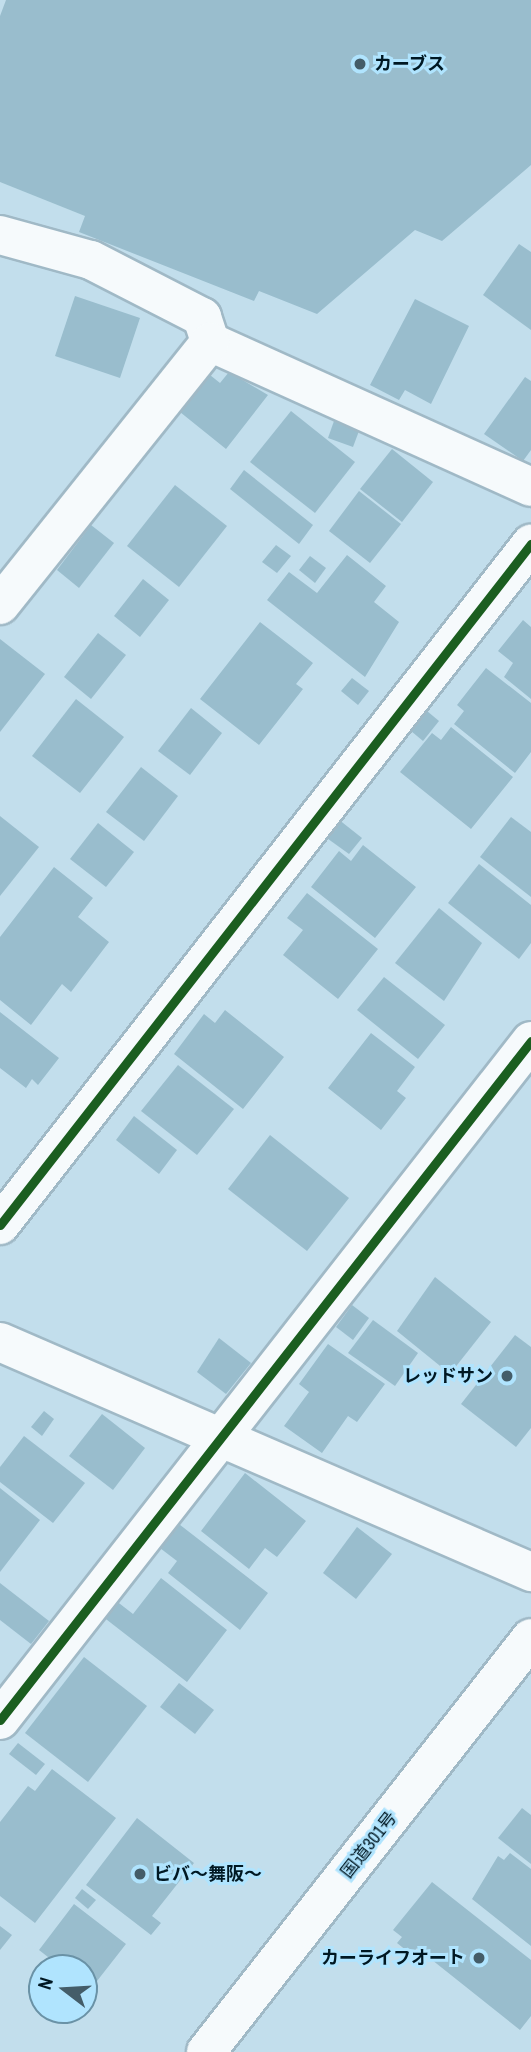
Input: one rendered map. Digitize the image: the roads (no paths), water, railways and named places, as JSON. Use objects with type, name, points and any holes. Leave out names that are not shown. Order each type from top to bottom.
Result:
[{"type":"main road","points":[[0,235],[103,266],[202,317],[210,342],[531,487]]},
{"type":"main road","points":[[0,605],[210,342]]},
{"type":"main road","points":[[0,1225],[531,544]]},
{"type":"main road","points":[[0,1720],[219,1436],[531,1041]]},
{"type":"main road","points":[[0,1342],[531,1572]]},
{"type":"main road","name":"国道301号","points":[[206,2052],[531,1638]]},
{"type":"place","name":"カーブス","points":[[360,64]]},
{"type":"place","name":"レッドサン","points":[[507,1376]]},
{"type":"place","name":"ビバ～舞阪～","points":[[140,1874]]},
{"type":"place","name":"カーライフオート","points":[[479,1958]]}]
